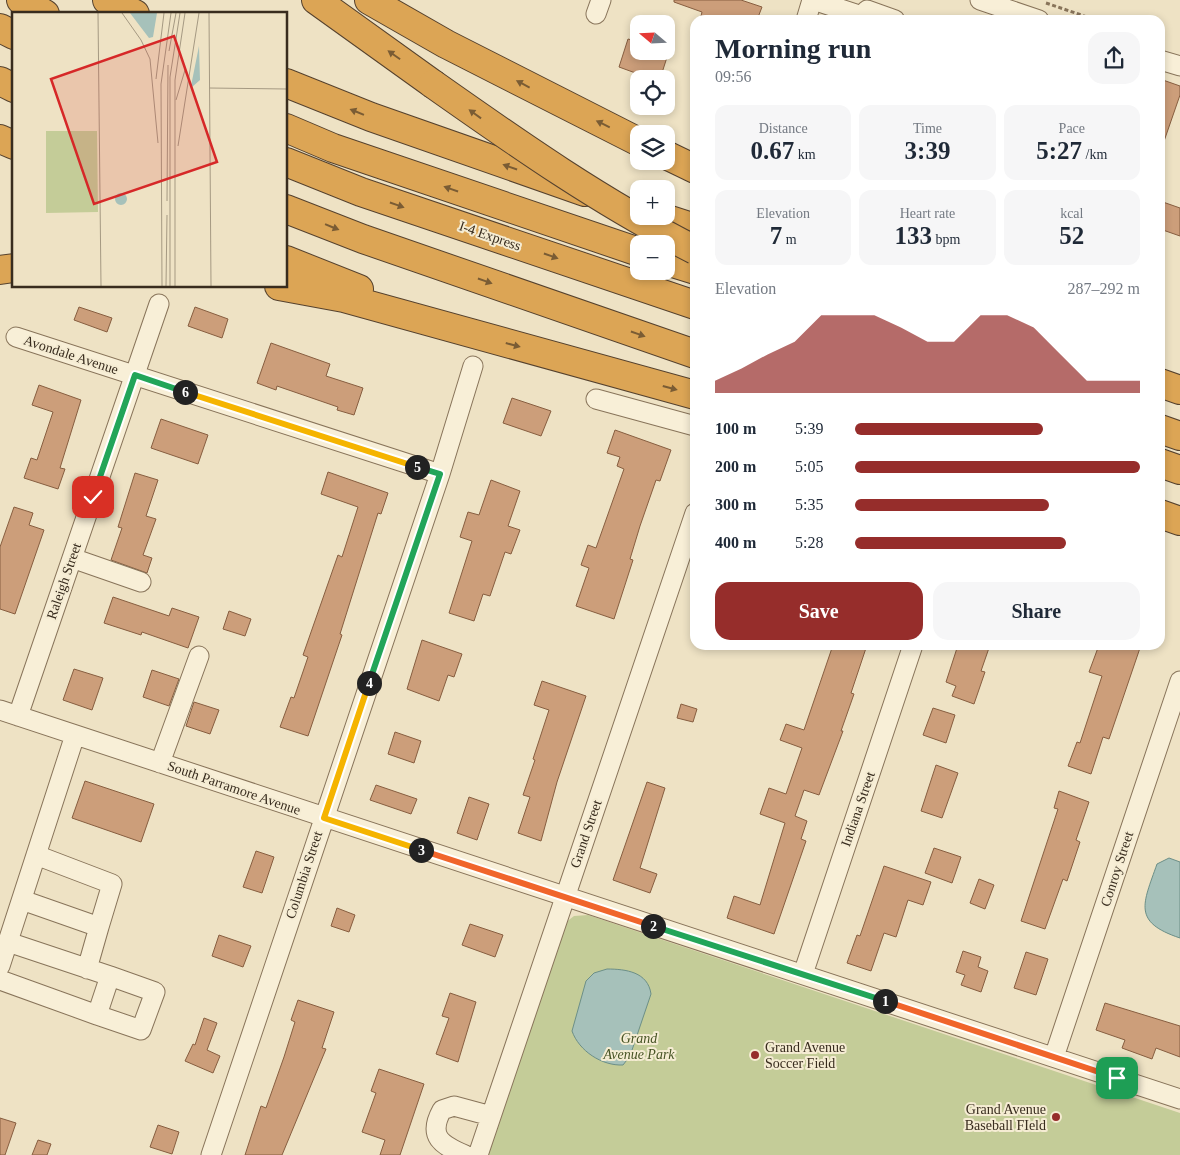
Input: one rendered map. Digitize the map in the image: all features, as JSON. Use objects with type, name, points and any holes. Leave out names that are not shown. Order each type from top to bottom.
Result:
[{"type":"highway","points":[[21,0],[42,12]]},
{"type":"highway","points":[[107,0],[131,12]]},
{"type":"highway","points":[[316,0],[510,139],[640,222],[690,247]]},
{"type":"highway","points":[[369,0],[463,53],[630,137]]},
{"type":"highway","points":[[0,28],[12,35]]},
{"type":"highway","points":[[0,81],[12,87]]},
{"type":"highway","points":[[288,84],[461,150],[630,207]]},
{"type":"highway","points":[[288,129],[333,148],[530,217],[630,249]]},
{"type":"highway","points":[[0,138],[12,144]]},
{"type":"highway","points":[[675,159],[690,167]]},
{"type":"highway","name":"I-4 Express","points":[[288,163],[361,192],[690,303]]},
{"type":"highway","points":[[288,210],[363,239],[690,352]]},
{"type":"highway","points":[[675,222],[690,226]]},
{"type":"highway","points":[[288,261],[475,334]]},
{"type":"highway","points":[[675,264],[690,268]]},
{"type":"highway","points":[[288,288],[344,298],[690,394]]},
{"type":"highway","points":[[1165,385],[1180,390]]},
{"type":"highway","points":[[1165,431],[1180,436]]},
{"type":"highway","points":[[1165,465],[1180,470]]},
{"type":"highway","points":[[1165,516],[1180,521]]},
{"type":"highway","points":[[1165,524],[1180,529]]},
{"type":"street","points":[[808,15],[812,0],[866,12]]},
{"type":"street","points":[[980,0],[1042,11]]},
{"type":"street","points":[[1165,62],[1180,66]]},
{"type":"street","name":"Raleigh Street","points":[[18,716],[159,304]]},
{"type":"street","name":"Avondale Avenue","points":[[16,337],[440,474]]},
{"type":"street","name":"Columbia Street","points":[[211,1155],[440,474],[473,366]]},
{"type":"street","points":[[596,399],[690,425]]},
{"type":"street","name":"Grand Street","points":[[478,1155],[690,529]]},
{"type":"street","points":[[72,558],[141,582]]},
{"type":"street","name":"Indiana Street","points":[[803,974],[911,650]]},
{"type":"street","points":[[160,763],[199,656]]},
{"type":"street","name":"Conroy Street","points":[[1054,1058],[1180,681]]},
{"type":"street","name":"South Parramore Avenue","points":[[0,710],[1180,1099]]},
{"type":"street","points":[[0,966],[75,735]]},
{"type":"street","points":[[36,855],[112,884],[87,969]]},
{"type":"street","points":[[22,900],[99,927]]},
{"type":"street","points":[[0,980],[141,1030],[155,992],[8,942]]},
{"type":"street","points":[[97,1015],[110,976]]},
{"type":"street","points":[[465,1155],[445,1146],[436,1134],[436,1122],[442,1110],[454,1106],[491,1116]]},
{"type":"path","points":[[1042,11],[1066,15]]},
{"type":"green space","name":"Grand Avenue Park","points":[[588,915],[1180,1113],[1180,1155],[487,1155],[565,923],[574,916]]},
{"type":"water","points":[[1169,858],[1180,862],[1180,938],[1154,925],[1148,918],[1145,910],[1145,901],[1157,864]]},
{"type":"water","points":[[607,969],[628,971],[641,976],[646,981],[651,994],[630,1056],[623,1065],[607,1063],[592,1056],[580,1045],[572,1031],[586,981],[594,973]]},
{"type":"building","points":[[674,0],[741,0],[762,7],[759,15],[701,15],[702,12],[674,2]]},
{"type":"building","points":[[628,39],[630,40],[630,60],[666,60],[663,70],[630,71],[619,67]]},
{"type":"building","points":[[1165,81],[1180,86],[1180,95],[1165,138]]},
{"type":"building","points":[[1165,203],[1180,208],[1180,236],[1165,231]]},
{"type":"building","points":[[79,307],[112,318],[107,332],[74,320]]},
{"type":"building","points":[[195,307],[228,319],[222,338],[188,326]]},
{"type":"building","points":[[271,343],[330,364],[326,376],[363,388],[354,415],[337,410],[338,407],[277,386],[276,390],[257,383]]},
{"type":"building","points":[[39,385],[81,400],[60,468],[65,469],[58,489],[24,478],[31,458],[37,460],[53,412],[32,405]]},
{"type":"building","points":[[512,398],[551,411],[541,436],[503,423]]},
{"type":"building","points":[[161,419],[208,435],[198,464],[151,448]]},
{"type":"building","points":[[615,430],[671,450],[660,481],[656,480],[640,526],[630,559],[633,560],[614,619],[576,606],[589,568],[581,565],[588,545],[596,548],[624,469],[617,466],[620,457],[607,453]]},
{"type":"building","points":[[328,472],[388,493],[381,514],[378,513],[340,634],[342,635],[308,736],[280,727],[291,697],[294,698],[308,657],[303,655],[338,555],[342,557],[358,507],[321,494]]},
{"type":"building","points":[[135,473],[158,480],[146,516],[156,519],[143,555],[152,558],[147,573],[111,560],[122,528],[118,527]]},
{"type":"building","points":[[491,480],[520,491],[508,526],[520,530],[511,554],[505,552],[490,596],[483,594],[474,621],[449,613],[472,541],[460,537],[468,512],[479,515]]},
{"type":"building","points":[[14,507],[33,513],[29,525],[44,530],[15,614],[0,609],[0,547]]},
{"type":"building","points":[[113,597],[169,616],[172,608],[199,617],[188,648],[142,632],[141,635],[104,623]]},
{"type":"building","points":[[229,611],[251,619],[245,636],[223,629]]},
{"type":"building","points":[[422,640],[462,654],[454,677],[448,675],[439,701],[407,689]]},
{"type":"building","points":[[831,650],[865,650],[851,693],[854,694],[841,731],[843,731],[819,795],[804,790],[795,816],[807,821],[801,839],[806,841],[774,934],[727,918],[734,896],[760,905],[785,823],[760,814],[769,788],[786,794],[802,748],[780,740],[786,724],[804,730]]},
{"type":"building","points":[[956,650],[988,650],[981,671],[985,672],[974,704],[952,696],[956,686],[946,682]]},
{"type":"building","points":[[1097,650],[1139,650],[1109,739],[1103,737],[1091,774],[1068,766],[1077,742],[1080,743],[1102,676],[1089,672]]},
{"type":"building","points":[[74,669],[103,678],[92,710],[63,700]]},
{"type":"building","points":[[152,670],[179,679],[169,706],[143,697]]},
{"type":"building","points":[[542,681],[586,696],[557,782],[541,841],[518,833],[530,797],[523,795],[549,710],[534,705]]},
{"type":"building","points":[[194,702],[219,710],[210,734],[186,726]]},
{"type":"building","points":[[681,704],[697,709],[693,722],[677,718]]},
{"type":"building","points":[[933,708],[955,715],[946,743],[923,735]]},
{"type":"building","points":[[395,732],[421,741],[414,763],[388,754]]},
{"type":"building","points":[[936,765],[958,773],[942,818],[921,811]]},
{"type":"building","points":[[85,781],[154,804],[141,842],[72,818]]},
{"type":"building","points":[[647,782],[665,788],[640,868],[657,874],[650,893],[613,880]]},
{"type":"building","points":[[376,785],[417,799],[411,814],[370,800]]},
{"type":"building","points":[[1059,791],[1089,802],[1076,840],[1080,842],[1067,881],[1063,879],[1045,929],[1021,921],[1058,809],[1054,808]]},
{"type":"building","points":[[469,797],[489,804],[477,840],[457,833]]},
{"type":"building","points":[[934,848],[961,857],[952,883],[925,873]]},
{"type":"building","points":[[256,851],[274,857],[262,893],[243,887]]},
{"type":"building","points":[[884,866],[931,882],[923,905],[908,900],[896,937],[884,933],[871,971],[847,963],[857,935],[860,936]]},
{"type":"building","points":[[979,879],[994,885],[985,909],[970,903]]},
{"type":"building","points":[[337,908],[355,915],[349,932],[331,926]]},
{"type":"building","points":[[470,924],[503,935],[495,957],[462,945]]},
{"type":"building","points":[[219,935],[251,946],[243,967],[212,956]]},
{"type":"building","points":[[963,951],[981,957],[978,967],[988,971],[981,992],[961,985],[965,975],[956,972]]},
{"type":"building","points":[[1026,952],[1048,959],[1036,995],[1014,988]]},
{"type":"building","points":[[450,993],[476,1002],[458,1062],[436,1054],[449,1018],[442,1016]]},
{"type":"building","points":[[298,1000],[334,1012],[322,1048],[326,1049],[282,1155],[245,1155],[261,1106],[266,1108],[284,1057],[295,1022],[291,1020]]},
{"type":"building","points":[[1105,1003],[1180,1026],[1180,1057],[1156,1048],[1152,1059],[1122,1048],[1125,1040],[1096,1030]]},
{"type":"building","points":[[204,1018],[217,1023],[207,1050],[220,1056],[213,1073],[185,1061],[193,1044],[195,1045]]},
{"type":"building","points":[[379,1069],[424,1084],[400,1155],[380,1155],[385,1140],[362,1132],[376,1093],[371,1091]]},
{"type":"building","points":[[0,1118],[16,1123],[5,1155],[0,1155]]},
{"type":"building","points":[[158,1125],[179,1132],[172,1154],[150,1147]]},
{"type":"building","points":[[38,1140],[51,1144],[47,1155],[32,1155]]},
{"type":"place","name":"Grand Avenue Soccer Field","points":[[755,1055]]},
{"type":"place","name":"Grand Avenue Baseball FIeld","points":[[1056,1117]]},
{"type":"route","points":[[93,497],[135,375],[440,474],[324,818],[1117,1078]]}]
